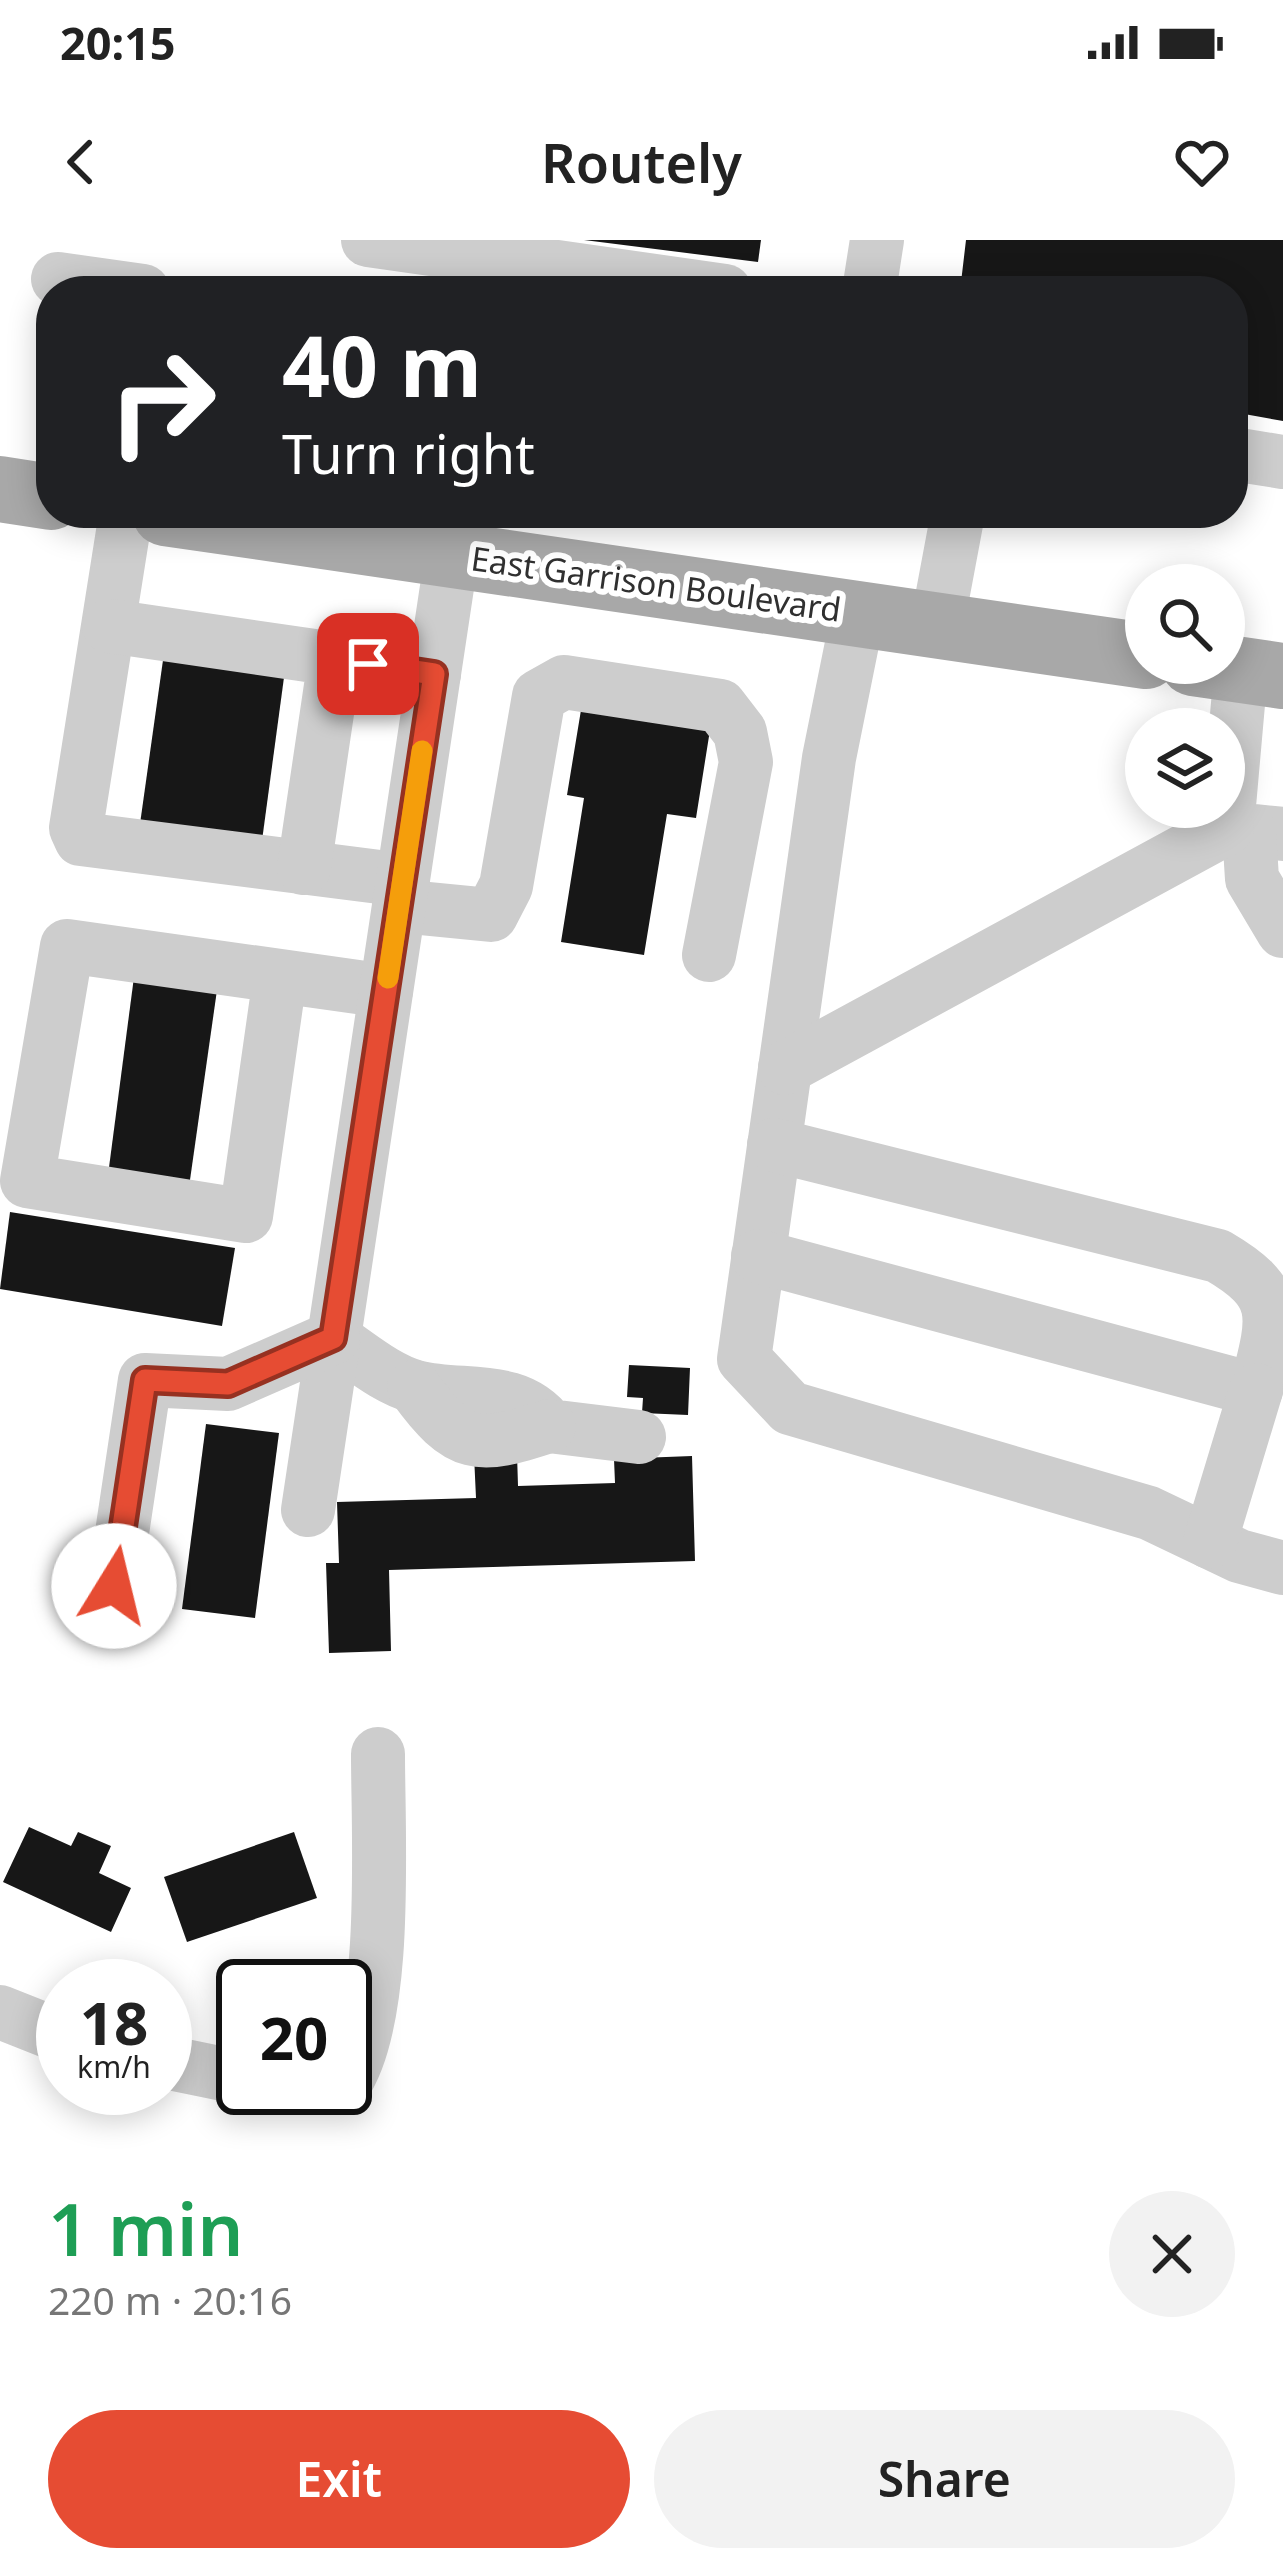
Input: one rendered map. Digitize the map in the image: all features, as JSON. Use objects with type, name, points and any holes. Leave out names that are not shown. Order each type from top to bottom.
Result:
[{"type":"main road","points":[[0,489],[36,494]]},
{"type":"main road","name":"East Garrison Boulevard","points":[[270,528],[1125,653]]},
{"type":"street","points":[[368,240],[620,276]]},
{"type":"street","points":[[871,276],[877,240]]},
{"type":"street","points":[[1248,456],[1283,462]]},
{"type":"street","points":[[124,528],[76,828],[81,839],[304,868],[491,915],[506,886],[539,696],[564,682],[720,706],[740,732],[746,762],[709,955]]},
{"type":"street","points":[[937,625],[955,528]]},
{"type":"street","points":[[308,1510],[452,554]]},
{"type":"street","points":[[858,614],[829,758],[743,1359],[790,1408],[1149,1513],[1210,1542],[1283,1568]]},
{"type":"street","points":[[110,626],[434,674]]},
{"type":"street","points":[[304,868],[335,658]]},
{"type":"street","points":[[1240,684],[1253,831],[1252,879],[1283,931]]},
{"type":"street","points":[[785,1068],[1253,831]]},
{"type":"street","points":[[280,976],[246,1216],[27,1181],[67,946],[280,976],[386,992]]},
{"type":"street","points":[[774,1145],[1218,1256],[1250,1271],[1272,1290],[1278,1304],[1210,1542]]},
{"type":"street","points":[[758,1256],[1256,1390]]},
{"type":"street","points":[[333,1338],[414,1387],[517,1399],[536,1409],[549,1426],[639,1437]]},
{"type":"street","points":[[114,1586],[145,1380],[228,1384],[333,1338]]},
{"type":"street","points":[[372,1973],[378,1754]]},
{"type":"street","points":[[0,2012],[36,2026]]},
{"type":"building","points":[[584,240],[761,240],[758,262]]},
{"type":"building","points":[[966,240],[1283,240],[1283,421],[1248,415],[1248,276],[962,276]]},
{"type":"building","points":[[164,653],[285,670],[261,848],[139,831]]},
{"type":"building","points":[[581,710],[710,730],[696,818],[667,814],[644,955],[561,942],[584,798],[567,795]]},
{"type":"building","points":[[134,977],[217,990],[189,1187],[108,1175]]},
{"type":"building","points":[[10,1212],[235,1248],[222,1326],[0,1289]]},
{"type":"building","points":[[629,1365],[690,1368],[688,1415],[642,1413],[643,1398],[627,1397]]},
{"type":"building","points":[[206,1424],[279,1433],[255,1618],[182,1609]]},
{"type":"building","points":[[517,1454],[518,1486],[615,1483],[614,1459],[692,1456],[695,1561],[389,1570],[391,1651],[329,1653],[326,1563],[339,1563],[337,1502],[476,1498],[474,1455]]},
{"type":"building","points":[[29,1827],[71,1846],[78,1832],[111,1846],[99,1873],[131,1888],[111,1932],[3,1882]]},
{"type":"building","points":[[294,1832],[317,1898],[187,1942],[164,1877]]},
{"type":"slow traffic","points":[[388,978],[422,751]]},
{"type":"route","points":[[114,1586],[145,1380],[202,1387],[228,1384],[333,1338],[434,674],[368,664]]}]
